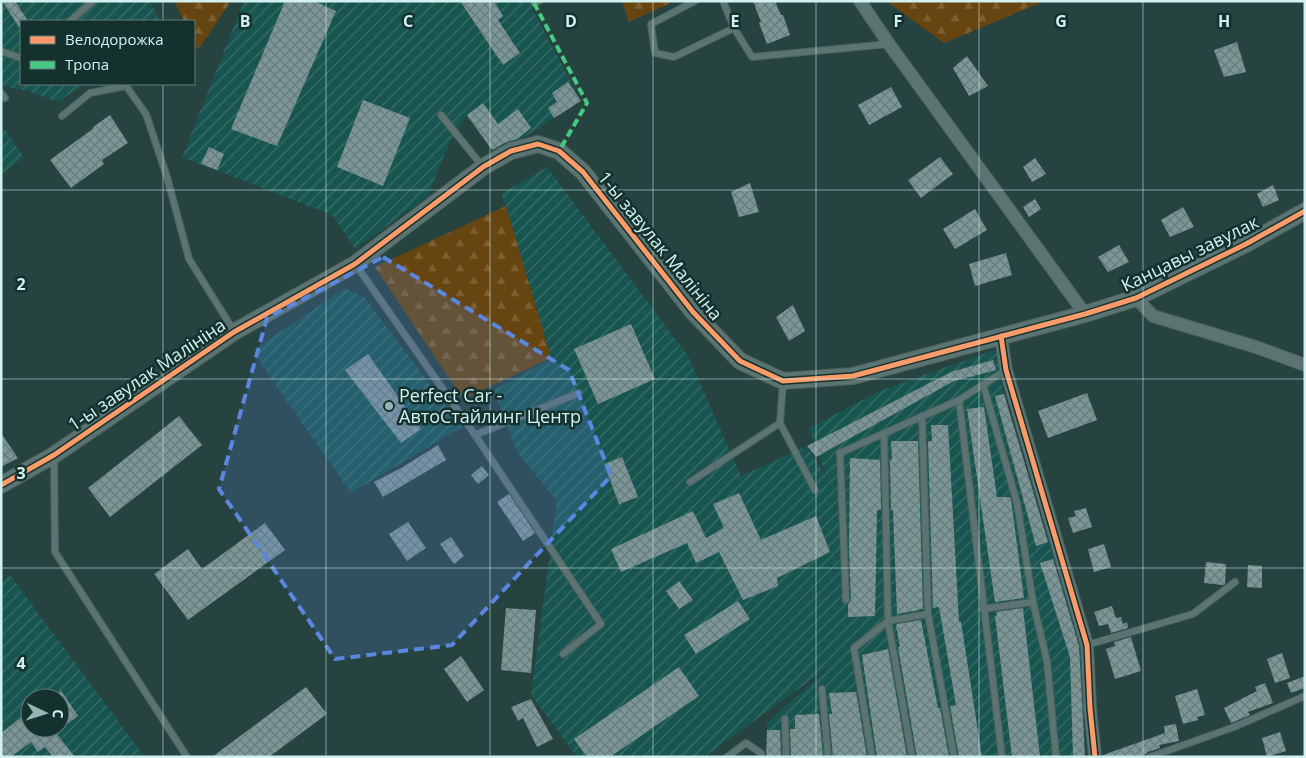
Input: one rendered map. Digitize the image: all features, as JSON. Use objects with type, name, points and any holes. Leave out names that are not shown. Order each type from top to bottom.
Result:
[{"type":"street","points":[[860,1],[889,44],[1085,314]]},
{"type":"street","name":"1-ы завулак Малініна","points":[[1,485],[54,455],[234,332],[355,264],[483,167],[511,151],[538,144],[559,151],[582,172],[693,312],[740,361],[783,381],[853,376],[1085,314]]},
{"type":"street","name":"Канцавы завулак","points":[[1085,314],[1136,298],[1246,244],[1305,211]]},
{"type":"street","points":[[1136,298],[1153,316],[1256,347],[1305,365]]},
{"type":"street","points":[[1002,336],[1006,370],[1087,645],[1095,757]]},
{"type":"lane","points":[[71,20],[93,1]]},
{"type":"lane","points":[[695,1],[651,24],[655,53],[674,57],[734,28]]},
{"type":"lane","points":[[724,1],[734,28],[752,57],[889,44]]},
{"type":"lane","points":[[1,52],[20,58]]},
{"type":"lane","points":[[62,116],[90,93],[126,86],[146,114],[167,177],[189,259],[234,332]]},
{"type":"lane","points":[[441,116],[483,167]]},
{"type":"lane","points":[[355,264],[475,435],[601,624],[563,654]]},
{"type":"lane","points":[[846,600],[840,453],[959,400],[1006,370]]},
{"type":"lane","points":[[783,381],[780,423],[815,490]]},
{"type":"lane","points":[[983,384],[1016,503],[1033,602],[1047,661],[1056,757]]},
{"type":"lane","points":[[475,435],[579,393]]},
{"type":"lane","points":[[959,400],[1002,757]]},
{"type":"lane","points":[[922,416],[928,614],[954,757]]},
{"type":"lane","points":[[690,482],[780,423]]},
{"type":"lane","points":[[884,432],[888,620],[912,757]]},
{"type":"lane","points":[[54,455],[55,552],[187,757]]},
{"type":"lane","points":[[1087,645],[1193,614],[1235,582]]},
{"type":"lane","points":[[984,609],[1033,602]]},
{"type":"lane","points":[[872,757],[854,648],[888,620],[928,614]]},
{"type":"lane","points":[[822,689],[828,757]]},
{"type":"lane","points":[[1150,757],[1234,727],[1305,696]]},
{"type":"lane","points":[[785,719],[786,757]]},
{"type":"lane","points":[[727,757],[746,743],[761,753],[761,757]]},
{"type":"highlighted area","points":[[383,257],[569,370],[611,476],[452,645],[335,659],[219,489],[267,318]]},
{"type":"shaded area","points":[[1,1],[151,1],[159,20],[20,20],[20,85],[84,85],[58,102],[28,91],[1,85]]},
{"type":"shaded area","points":[[244,1],[528,1],[581,101],[496,155],[466,116],[449,143],[428,196],[355,249],[332,215],[182,157]]},
{"type":"shaded area","points":[[1,124],[24,157],[1,174]]},
{"type":"shaded area","points":[[547,167],[688,356],[741,476],[807,446],[827,478],[809,428],[882,390],[997,349],[1000,380],[1082,653],[1085,757],[766,757],[767,723],[833,664],[704,757],[577,757],[531,695],[557,501],[517,452],[494,390],[551,358],[501,194]]},
{"type":"shaded area","points":[[345,288],[364,297],[462,427],[351,493],[259,361],[258,347]]},
{"type":"shaded area","points":[[10,575],[145,757],[1,757],[1,583]]},
{"type":"green space","points":[[174,1],[231,1],[198,50],[195,43],[195,20],[184,20]]},
{"type":"green space","points":[[622,1],[675,1],[629,22]]},
{"type":"green space","points":[[886,1],[1045,1],[944,43]]},
{"type":"green space","points":[[506,206],[551,358],[463,399],[375,267]]},
{"type":"building","points":[[2,1],[15,1],[27,20],[20,20],[19,27]]},
{"type":"building","points":[[285,1],[314,1],[336,11],[277,146],[231,129]]},
{"type":"building","points":[[460,1],[494,1],[503,16],[498,20],[520,53],[503,65]]},
{"type":"building","points":[[753,1],[775,1],[781,15],[783,15],[790,35],[767,44]]},
{"type":"building","points":[[1237,42],[1246,72],[1224,77],[1214,50]]},
{"type":"building","points":[[967,56],[988,86],[969,96],[953,68]]},
{"type":"building","points":[[568,82],[581,101],[554,118],[548,108],[557,102],[552,93]]},
{"type":"building","points":[[891,87],[902,107],[869,125],[858,105]]},
{"type":"building","points":[[363,100],[410,118],[383,186],[337,167]]},
{"type":"building","points":[[483,103],[498,124],[518,109],[531,128],[517,139],[506,142],[492,150],[467,115]]},
{"type":"building","points":[[110,115],[128,143],[102,160],[104,164],[71,188],[50,160]]},
{"type":"building","points":[[209,147],[224,154],[217,170],[201,164]]},
{"type":"building","points":[[940,157],[953,174],[921,198],[908,180]]},
{"type":"building","points":[[1035,158],[1046,174],[1032,182],[1023,167]]},
{"type":"building","points":[[750,183],[759,212],[739,217],[731,192]]},
{"type":"building","points":[[1273,185],[1279,200],[1263,207],[1257,194]]},
{"type":"building","points":[[1035,199],[1041,209],[1029,217],[1023,207]]},
{"type":"building","points":[[1183,207],[1194,227],[1170,237],[1161,220]]},
{"type":"building","points":[[975,209],[987,230],[955,249],[943,229]]},
{"type":"building","points":[[1119,245],[1129,262],[1108,272],[1098,257]]},
{"type":"building","points":[[1006,253],[1012,275],[975,286],[969,264]]},
{"type":"building","points":[[793,305],[805,331],[789,341],[776,317]]},
{"type":"building","points":[[631,324],[655,379],[598,404],[574,349]]},
{"type":"building","points":[[368,354],[421,429],[401,443],[345,370]]},
{"type":"building","points":[[993,360],[996,370],[954,381],[816,457],[807,446],[951,372]]},
{"type":"building","points":[[1087,393],[1097,420],[1048,438],[1038,411]]},
{"type":"building","points":[[1004,394],[1048,542],[1036,546],[995,396]]},
{"type":"building","points":[[984,407],[997,497],[1010,497],[1011,499],[1024,598],[995,602],[967,409]]},
{"type":"building","points":[[179,416],[202,445],[110,517],[88,488]]},
{"type":"building","points":[[931,425],[948,425],[959,622],[961,622],[982,757],[959,757],[950,706],[956,705],[939,607],[933,608],[928,441],[932,441]]},
{"type":"building","points":[[1,433],[18,458],[1,467]]},
{"type":"building","points":[[891,441],[918,441],[923,609],[897,614],[893,510],[891,510]]},
{"type":"building","points":[[438,445],[446,460],[383,497],[374,482],[403,467]]},
{"type":"building","points":[[622,457],[638,497],[619,504],[604,464]]},
{"type":"building","points":[[850,458],[880,460],[881,510],[877,510],[875,616],[848,617],[848,605],[851,600],[849,548]]},
{"type":"building","points":[[482,466],[489,475],[478,484],[471,475]]},
{"type":"building","points":[[739,493],[761,540],[816,516],[830,552],[777,578],[778,586],[743,600],[719,552],[696,563],[687,543],[621,572],[611,549],[693,511],[706,538],[724,528],[713,504]]},
{"type":"building","points":[[509,494],[535,533],[523,541],[497,502]]},
{"type":"building","points":[[1086,508],[1092,527],[1073,533],[1068,518],[1076,516],[1074,511]]},
{"type":"building","points":[[408,522],[426,548],[407,561],[389,534]]},
{"type":"building","points":[[265,523],[285,550],[188,620],[154,574],[188,549],[202,569]]},
{"type":"building","points":[[451,537],[464,556],[454,564],[440,544]]},
{"type":"building","points":[[1104,544],[1111,567],[1094,572],[1088,549]]},
{"type":"building","points":[[1053,559],[1079,646],[1085,757],[1073,757],[1070,657],[1040,563]]},
{"type":"building","points":[[1206,562],[1226,564],[1225,584],[1204,583]]},
{"type":"building","points":[[1248,565],[1262,566],[1262,588],[1247,587]]},
{"type":"building","points":[[679,581],[693,600],[679,609],[666,591]]},
{"type":"building","points":[[738,601],[750,619],[696,654],[684,635]]},
{"type":"building","points":[[1112,606],[1116,618],[1121,617],[1123,624],[1127,622],[1128,628],[1111,633],[1108,624],[1099,626],[1094,612]]},
{"type":"building","points":[[506,608],[536,610],[531,673],[501,670]]},
{"type":"building","points":[[1023,608],[1040,757],[1012,757],[995,616],[997,616],[996,612]]},
{"type":"building","points":[[921,620],[949,757],[917,757],[896,626],[897,624]]},
{"type":"building","points":[[1131,637],[1141,671],[1115,679],[1106,649],[1115,646],[1114,642]]},
{"type":"building","points":[[888,649],[907,757],[877,757],[862,655]]},
{"type":"building","points":[[1282,653],[1290,678],[1275,683],[1267,659]]},
{"type":"building","points":[[461,656],[484,690],[467,702],[444,669]]},
{"type":"building","points":[[679,667],[699,696],[610,757],[587,757],[574,739]]},
{"type":"building","points":[[1305,676],[1305,688],[1291,693],[1287,683]]},
{"type":"building","points":[[1265,683],[1273,703],[1248,712],[1250,715],[1231,723],[1224,708],[1257,691],[1255,687]]},
{"type":"building","points":[[306,687],[327,714],[269,757],[212,757]]},
{"type":"building","points":[[1197,689],[1205,715],[1197,717],[1198,720],[1183,724],[1175,696]]},
{"type":"building","points":[[856,692],[867,757],[833,757],[829,714],[832,714],[829,693]]},
{"type":"building","points":[[531,699],[553,739],[537,747],[523,718],[518,721],[511,707]]},
{"type":"building","points":[[70,704],[78,716],[70,722]]},
{"type":"building","points":[[819,714],[823,757],[791,757],[790,729],[795,729],[795,715]]},
{"type":"building","points":[[20,719],[20,738],[60,738],[75,757],[53,757],[45,747],[38,752],[31,742],[11,757],[1,757],[1,733]]},
{"type":"building","points":[[1176,724],[1179,741],[1159,745],[1160,748],[1148,752],[1141,757],[1103,757],[1103,755],[1165,733],[1164,726]]},
{"type":"building","points":[[767,730],[780,730],[781,757],[766,757]]},
{"type":"building","points":[[1280,732],[1286,751],[1267,757],[1262,738]]},
{"type":"marked path","points":[[534,3],[587,103],[559,151]]},
{"type":"cycle path","points":[[1,485],[54,455],[234,332],[355,264],[483,167],[511,151],[538,144],[559,151],[583,172],[693,312],[740,361],[783,381],[853,376],[1085,314],[1136,298],[1246,244],[1305,211]]},
{"type":"cycle path","points":[[1001,336],[1006,370],[1087,645],[1095,757]]},
{"type":"place","name":"Perfect Car - АвтоСтайлинг Центр","points":[[389,406]]}]
